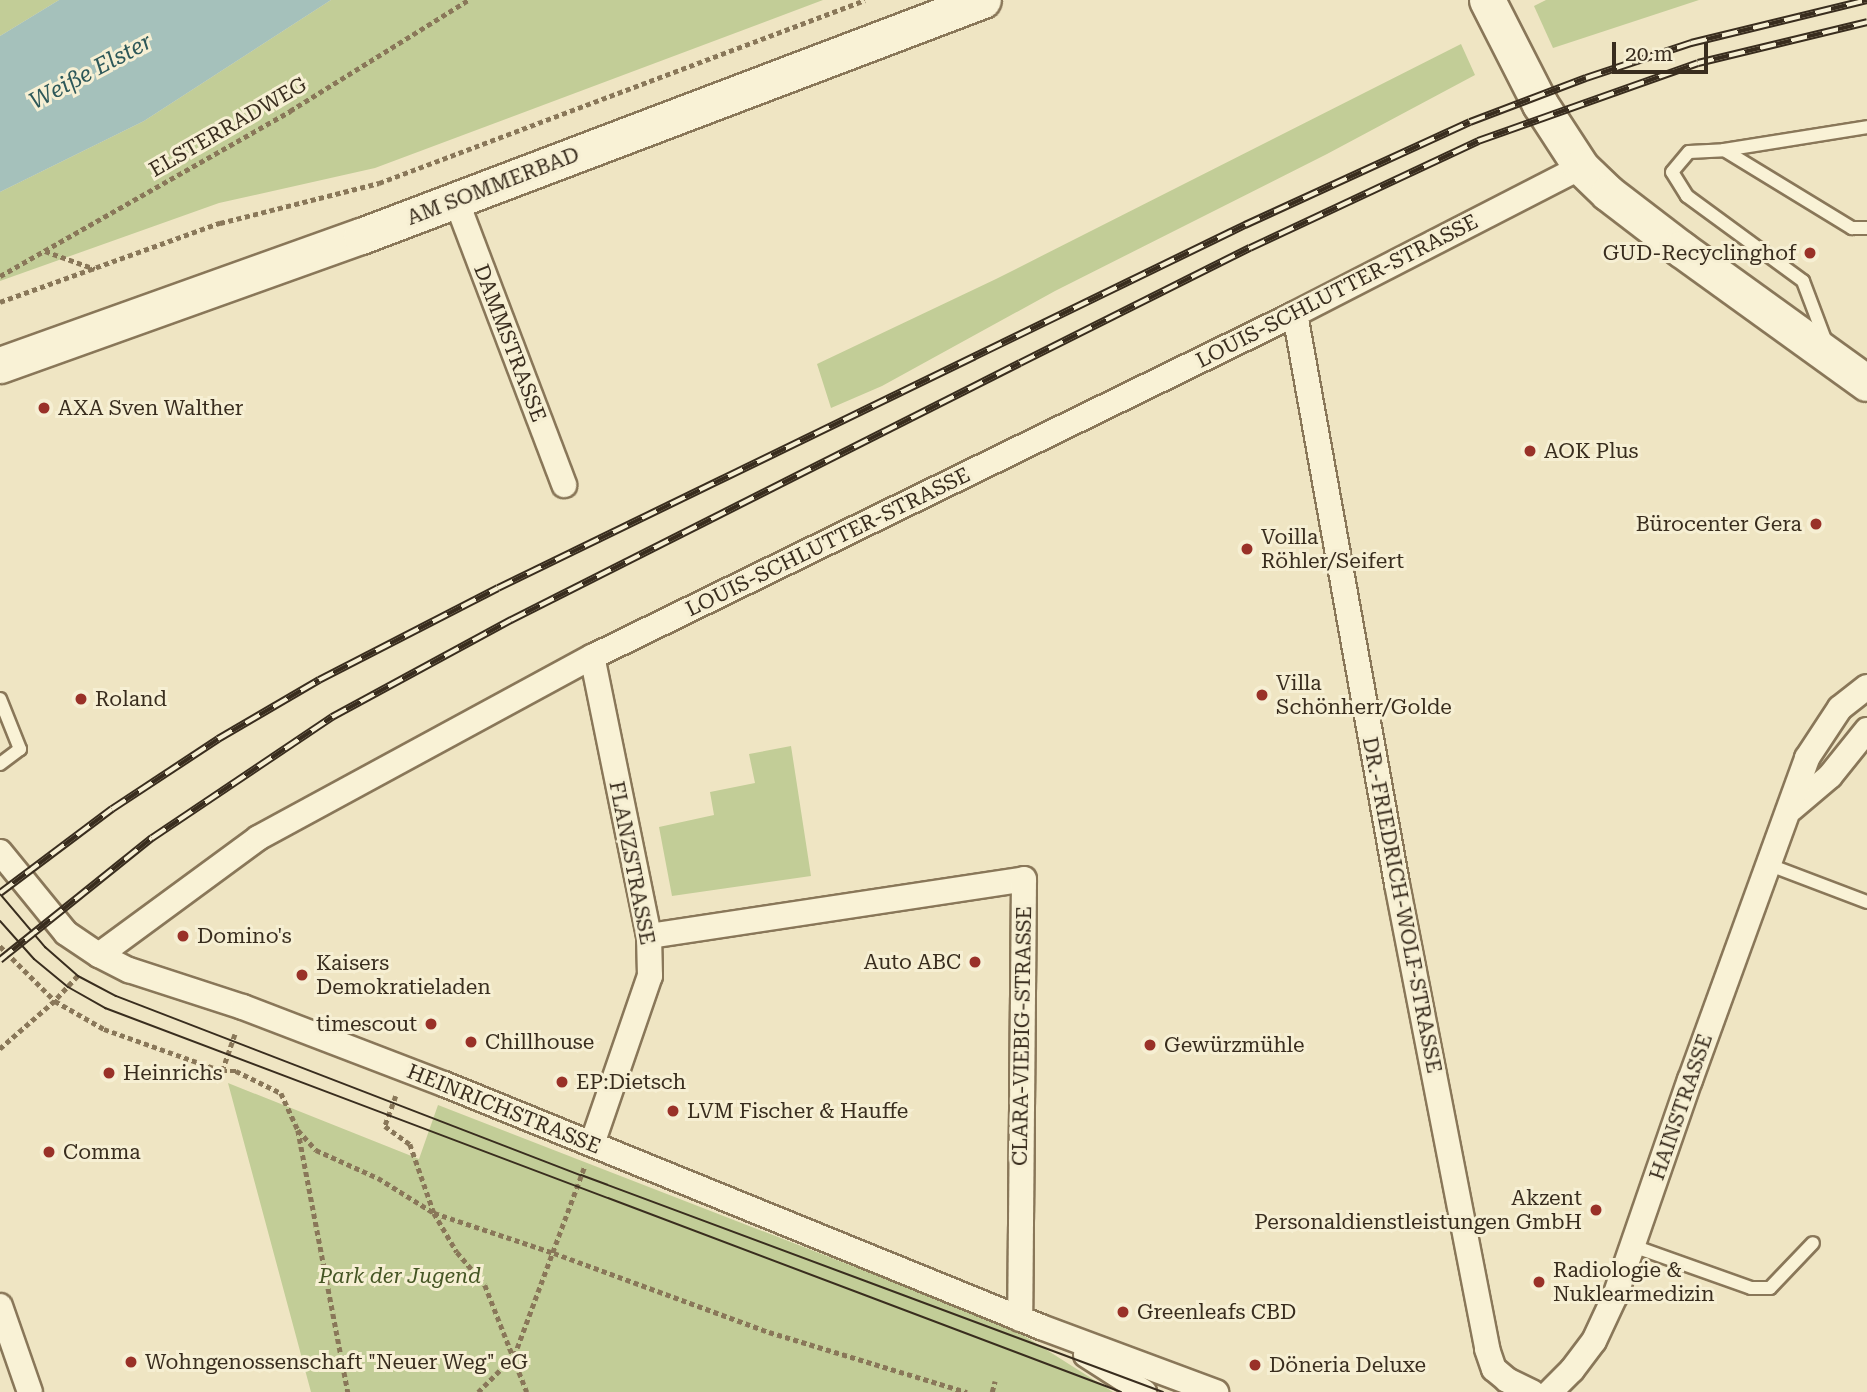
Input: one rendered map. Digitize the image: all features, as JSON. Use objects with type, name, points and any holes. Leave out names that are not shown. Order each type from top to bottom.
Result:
[{"type":"main road","name":"AM SOMMERBAD","points":[[0,365],[456,200],[983,0]]},
{"type":"main road","points":[[1487,0],[1540,104],[1581,167],[1608,193],[1681,249],[1867,383]]},
{"type":"street","name":"LOUIS-SCHLUTTER-STRASSE","points":[[99,956],[258,838],[592,657],[1295,314],[1581,167]]},
{"type":"street","name":"DAMMSTRASSE","points":[[456,200],[564,485]]},
{"type":"street","name":"DR.-FRIEDRICH-WOLF-STRASSE","points":[[1295,314],[1397,884],[1487,1349],[1494,1369],[1507,1380],[1532,1392]]},
{"type":"street","name":"FLANZSTRASSE","points":[[592,657],[649,936],[650,976],[592,1144]]},
{"type":"street","name":"HAINSTRASSE","points":[[1550,1392],[1573,1370],[1594,1341],[1615,1296],[1807,758],[1840,708],[1867,687]]},
{"type":"street","name":"HAINSTRASSE","points":[[1791,808],[1830,776],[1867,730]]},
{"type":"street","name":"HEINRICHSTRASSE","points":[[0,852],[66,933],[99,956],[129,970],[243,1007],[592,1144],[1030,1323],[1216,1392]]},
{"type":"street","name":"CLARA-VIEBIG-STRASSE","points":[[649,936],[1024,879],[1030,1323]]},
{"type":"street","points":[[0,1306],[30,1392]]},
{"type":"street","name":"HEINRICHSTRASSE","points":[[1030,1323],[1144,1392]]},
{"type":"lane","points":[[1832,359],[1802,281],[1687,196],[1672,172],[1689,152],[1724,150],[1867,127]]},
{"type":"lane","points":[[1724,150],[1852,228],[1867,228]]},
{"type":"lane","points":[[0,699],[20,749],[0,764]]},
{"type":"lane","points":[[1767,864],[1867,902]]},
{"type":"lane","points":[[1633,1246],[1751,1288],[1770,1288],[1813,1243]]},
{"type":"path","name":"ELSTERRADWEG","points":[[0,276],[290,111],[468,0]]},
{"type":"path","points":[[0,302],[220,223],[379,183],[865,0]]},
{"type":"path","points":[[45,250],[96,269]]},
{"type":"path","points":[[0,946],[55,1002],[104,1029],[222,1071],[236,1071],[281,1093],[298,1129],[348,1392]]},
{"type":"path","points":[[0,1049],[55,1002],[99,956]]},
{"type":"path","points":[[222,1071],[228,1052]]},
{"type":"path","points":[[398,1092],[385,1126],[410,1144],[434,1213],[457,1252],[485,1285],[527,1392]]},
{"type":"path","points":[[298,1129],[316,1150],[378,1178],[434,1213],[554,1253],[769,1332],[967,1392]]},
{"type":"path","points":[[478,1392],[514,1356],[592,1144]]},
{"type":"path","points":[[992,1392],[995,1381]]},
{"type":"green space","points":[[0,0],[59,0],[0,36]]},
{"type":"green space","points":[[331,0],[823,0],[375,168],[219,203],[0,281],[0,192],[144,121]]},
{"type":"green space","points":[[1546,0],[1699,0],[1553,48],[1534,6]]},
{"type":"green space","points":[[1461,44],[1475,75],[1327,154],[1055,291],[882,386],[831,408],[817,364],[996,279]]},
{"type":"green space","points":[[791,746],[811,876],[672,896],[659,827],[714,815],[710,792],[755,783],[749,754]]},
{"type":"green space","name":"Park der Jugend","points":[[228,1083],[419,1159],[438,1105],[1012,1328],[1113,1392],[311,1392]]},
{"type":"water","name":"Weiße Elster","points":[[59,0],[331,0],[144,121],[0,192],[0,36]]},
{"type":"tram line","points":[[0,894],[45,947],[78,976],[116,996],[581,1175],[1163,1392]]},
{"type":"tram line","points":[[0,921],[34,959],[68,987],[105,1008],[1121,1392]]},
{"type":"railway","points":[[0,893],[112,809],[218,739],[319,680],[498,588],[1245,225],[1470,122],[1586,78],[1691,43],[1867,0]]},
{"type":"railway","points":[[0,960],[152,838],[332,717],[511,620],[1020,363],[1250,248],[1478,141],[1698,63],[1867,22]]},
{"type":"place","name":"GUD-Recyclinghof","points":[[1810,253]]},
{"type":"place","name":"AXA Sven Walther","points":[[44,408]]},
{"type":"place","name":"AOK Plus","points":[[1530,451]]},
{"type":"place","name":"Bürocenter Gera","points":[[1816,524]]},
{"type":"place","name":"Voilla Röhler/Seifert","points":[[1247,549]]},
{"type":"place","name":"Villa Schönherr/Golde","points":[[1262,695]]},
{"type":"place","name":"Roland","points":[[81,699]]},
{"type":"place","name":"Domino's","points":[[183,936]]},
{"type":"place","name":"Auto ABC","points":[[975,962]]},
{"type":"place","name":"Kaisers Demokratieladen","points":[[302,975]]},
{"type":"place","name":"timescout","points":[[431,1024]]},
{"type":"place","name":"Chillhouse","points":[[471,1042]]},
{"type":"place","name":"Gewürzmühle","points":[[1150,1045]]},
{"type":"place","name":"Heinrichs","points":[[109,1073]]},
{"type":"place","name":"EP:Dietsch","points":[[562,1082]]},
{"type":"place","name":"LVM Fischer & Hauffe","points":[[673,1111]]},
{"type":"place","name":"Comma","points":[[49,1152]]},
{"type":"place","name":"Akzent Personaldienstleistungen GmbH","points":[[1596,1210]]},
{"type":"place","name":"Radiologie & Nuklearmedizin","points":[[1539,1282]]},
{"type":"place","name":"Greenleafs CBD","points":[[1123,1312]]},
{"type":"place","name":"Wohngenossenschaft \"Neuer Weg\" eG","points":[[131,1362]]},
{"type":"place","name":"Döneria Deluxe","points":[[1255,1365]]}]
